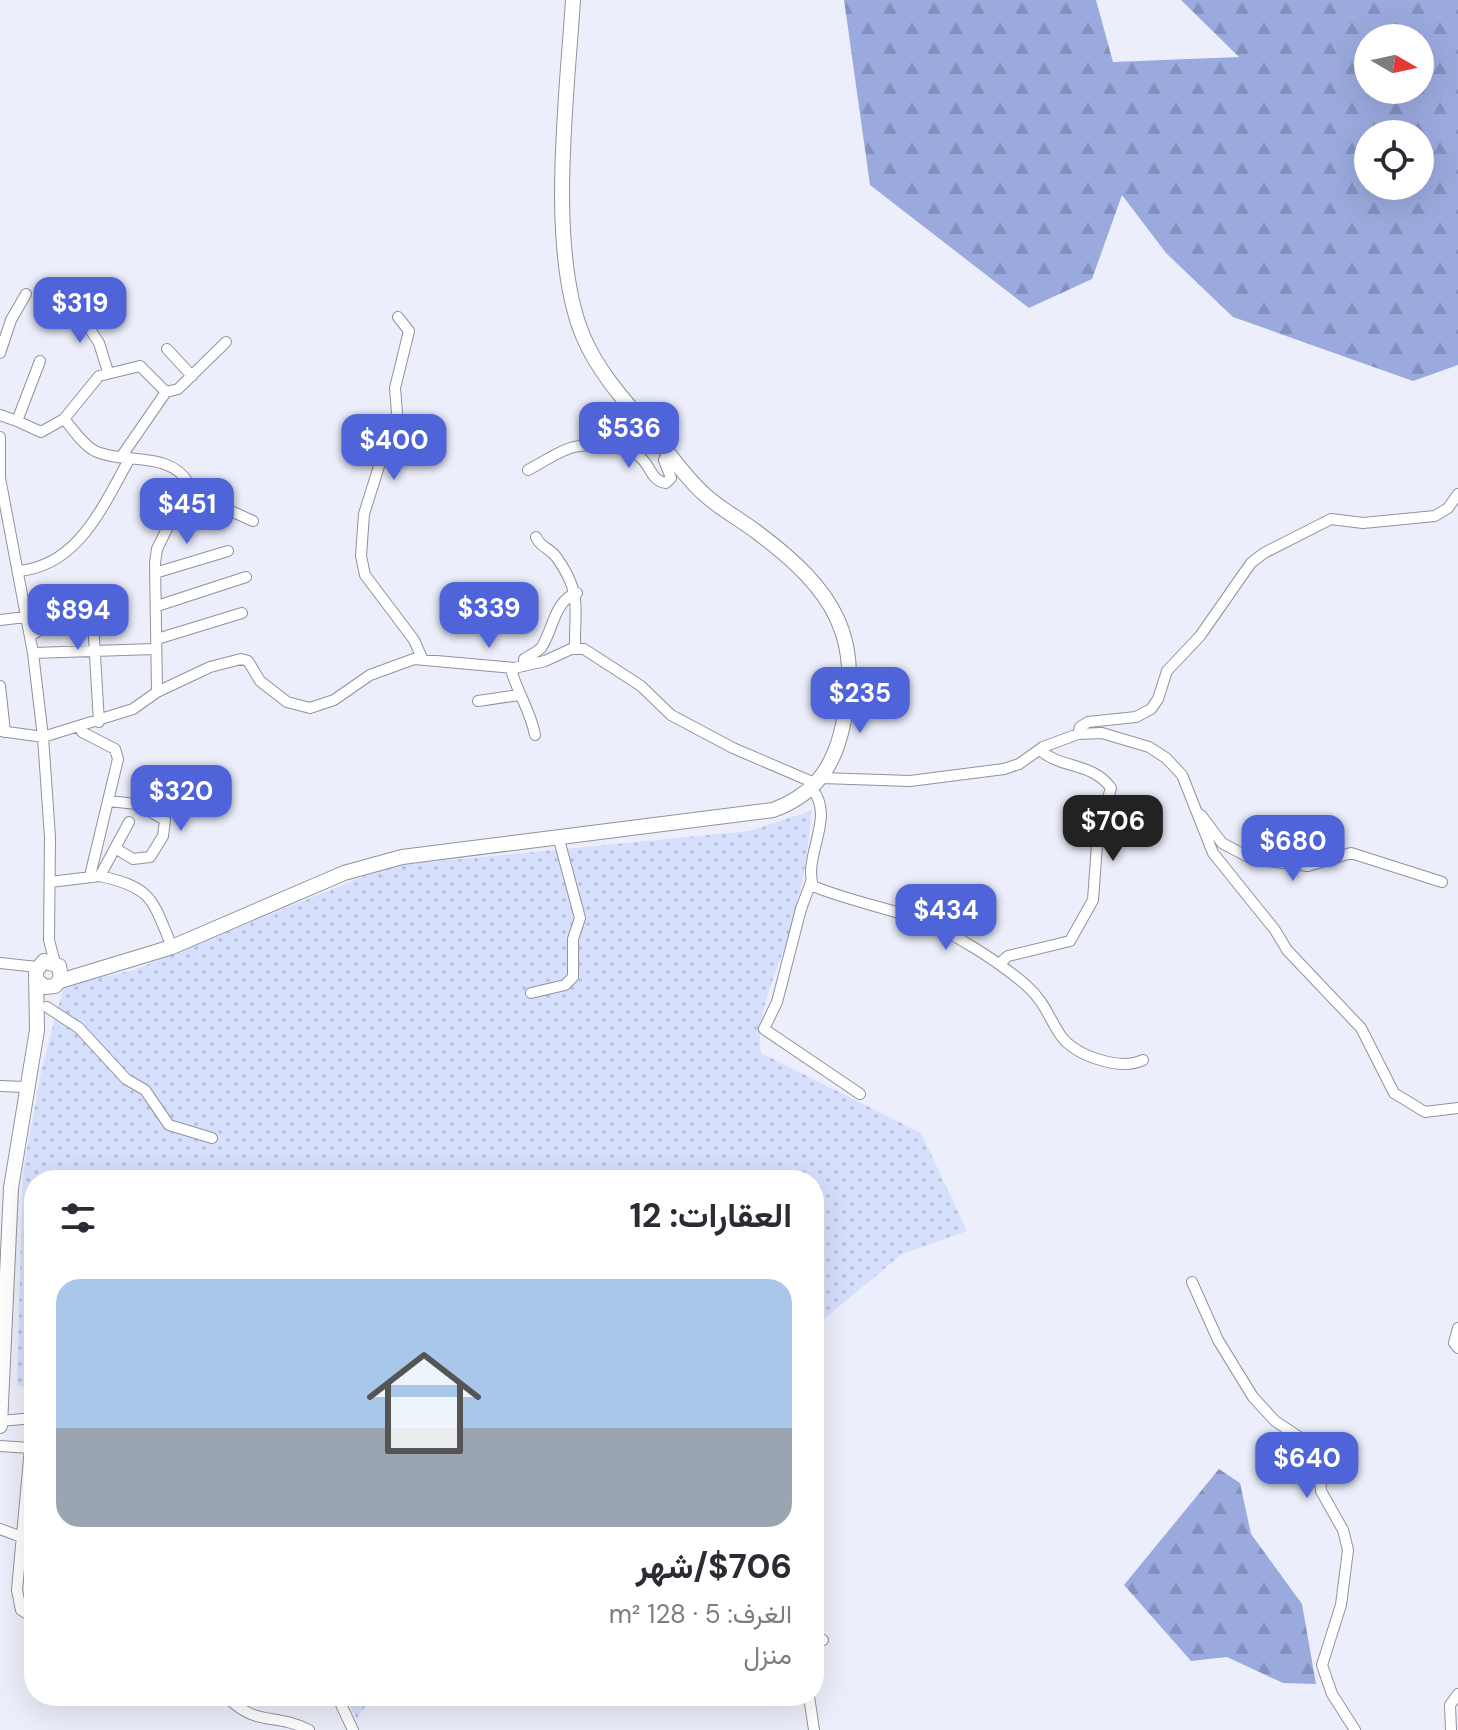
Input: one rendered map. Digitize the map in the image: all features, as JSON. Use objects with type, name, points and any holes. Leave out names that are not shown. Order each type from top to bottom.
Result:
[{"type":"street","points":[[44,969],[45,987],[57,984],[172,947],[344,873],[380,862],[558,836],[761,813],[783,806],[817,784],[839,740],[850,691],[849,650],[838,621],[817,587],[797,565],[703,493],[669,454],[593,359],[567,287],[564,184],[573,0]]},
{"type":"street","points":[[0,353],[11,320],[26,294]]},
{"type":"street","points":[[77,309],[99,343],[108,372]]},
{"type":"street","points":[[398,317],[409,331],[396,380],[395,399],[400,417],[386,444],[364,514],[361,556],[365,575],[414,640],[422,658]]},
{"type":"street","points":[[0,415],[41,432],[64,419],[88,387],[108,372],[145,367],[166,392],[173,393],[226,342]]},
{"type":"street","points":[[167,349],[192,376]]},
{"type":"street","points":[[17,421],[40,361]]},
{"type":"street","points":[[18,571],[37,569],[75,545],[166,392]]},
{"type":"street","points":[[64,419],[93,450],[174,468],[213,503],[253,521]]},
{"type":"street","points":[[0,437],[0,478],[33,653],[43,737],[50,882],[49,940],[11,1179],[0,1422],[24,1419]]},
{"type":"street","points":[[528,470],[571,446],[584,443],[625,449],[639,455],[656,479],[666,483],[671,478],[664,462],[669,454]]},
{"type":"street","points":[[157,692],[157,549],[189,484]]},
{"type":"street","points":[[1078,734],[1080,727],[1088,722],[1136,717],[1151,709],[1158,699],[1167,671],[1200,636],[1251,563],[1264,553],[1331,519],[1363,523],[1435,516],[1448,508],[1458,494]]},
{"type":"street","points":[[536,537],[541,547],[554,553],[577,593],[575,649]]},
{"type":"street","points":[[155,573],[228,551]]},
{"type":"street","points":[[157,606],[246,577]]},
{"type":"street","points":[[520,667],[524,659],[540,649],[551,622],[571,595],[577,593]]},
{"type":"street","points":[[30,636],[88,603],[94,610],[99,722]]},
{"type":"street","points":[[33,653],[95,652],[156,644],[242,613]]},
{"type":"street","points":[[0,620],[26,617]]},
{"type":"street","points":[[535,735],[532,715],[519,695],[512,673],[520,667],[575,649],[589,651],[641,686],[671,715],[733,748],[817,784],[910,781],[978,774],[1019,764],[1040,750],[1078,734],[1102,733],[1123,738],[1160,753],[1175,766],[1213,853],[1296,962],[1361,1028],[1394,1093],[1425,1112],[1458,1108]]},
{"type":"street","points":[[0,686],[3,732],[43,737],[133,709],[157,692],[210,667],[241,659],[248,661],[260,681],[287,702],[310,708],[322,706],[389,667],[422,658],[459,665],[520,667]]},
{"type":"street","points":[[478,701],[519,695]]},
{"type":"street","points":[[80,726],[82,732],[117,753],[108,801],[99,825],[95,876]]},
{"type":"street","points":[[999,964],[1008,956],[1070,941],[1094,895],[1098,831],[1111,788],[1086,767],[1051,758],[1040,750]]},
{"type":"street","points":[[817,784],[822,813],[811,882],[777,1002],[764,1029],[860,1094]]},
{"type":"street","points":[[1190,796],[1214,835],[1244,856],[1296,866],[1351,853],[1442,882]]},
{"type":"street","points":[[108,801],[137,804],[165,820],[163,836],[150,857],[133,859],[115,848]]},
{"type":"street","points":[[95,876],[129,822]]},
{"type":"street","points":[[531,993],[565,985],[573,977],[573,939],[580,918],[558,836]]},
{"type":"street","points":[[50,882],[95,876],[140,888],[156,909],[172,947]]},
{"type":"street","points":[[811,882],[817,888],[927,923],[999,964],[1040,998],[1068,1042],[1110,1064],[1127,1066],[1143,1060]]},
{"type":"street","points":[[5,964],[87,973]]},
{"type":"street","points":[[37,1030],[62,972],[44,969]]},
{"type":"street","points":[[47,1007],[79,1028],[126,1079],[145,1090],[169,1125],[212,1138]]},
{"type":"street","points":[[0,1086],[26,1087]]},
{"type":"street","points":[[1192,1282],[1218,1340],[1253,1397],[1275,1421],[1311,1445],[1318,1454],[1321,1491],[1343,1530],[1348,1550],[1341,1605],[1322,1665],[1332,1694],[1355,1730]]},
{"type":"street","points":[[1458,1328],[1454,1343],[1458,1348]]},
{"type":"street","points":[[0,1446],[24,1446]]},
{"type":"street","points":[[0,1529],[24,1538],[17,1599],[24,1612]]},
{"type":"street","points":[[1451,1730],[1450,1705],[1458,1694]]},
{"type":"street","points":[[237,1706],[248,1716],[283,1720],[309,1730]]},
{"type":"street","points":[[342,1706],[353,1730]]},
{"type":"street","points":[[810,1706],[814,1730]]},
{"type":"shaded area","points":[[811,811],[807,856],[798,899],[761,1021],[761,1053],[921,1133],[967,1231],[902,1254],[824,1319],[824,1170],[24,1170],[24,1386],[17,1386],[23,1170],[42,1067],[64,986],[134,970],[389,866],[749,831]]},
{"type":"shaded area","points":[[350,1706],[365,1706],[357,1719]]},
{"type":"green space","points":[[844,0],[1096,0],[1113,62],[1239,57],[1181,0],[1458,0],[1458,365],[1413,381],[1233,317],[1166,253],[1122,195],[1092,279],[1029,308],[870,185]]},
{"type":"green space","points":[[1219,1469],[1240,1483],[1251,1534],[1302,1604],[1316,1684],[1283,1683],[1227,1657],[1191,1661],[1124,1585]]}]
